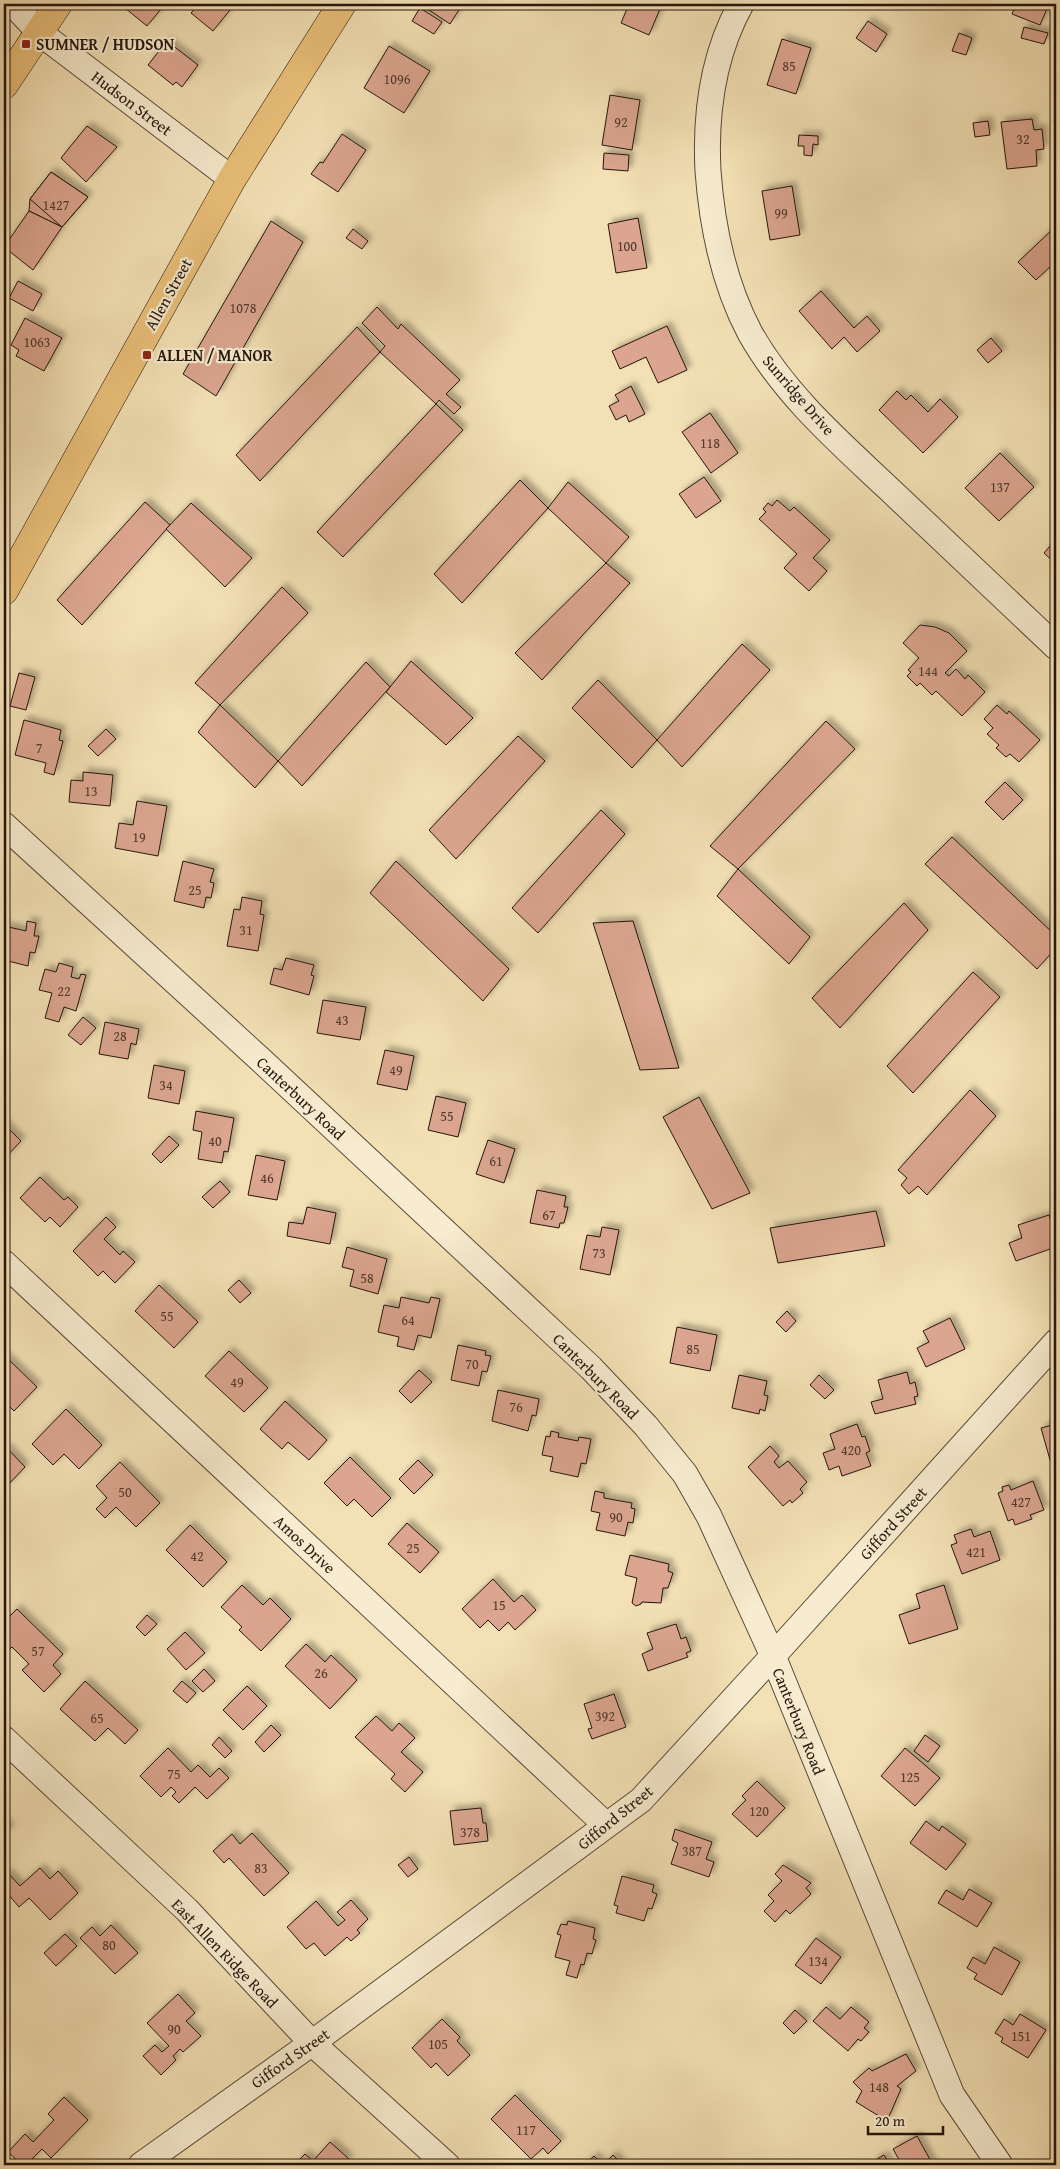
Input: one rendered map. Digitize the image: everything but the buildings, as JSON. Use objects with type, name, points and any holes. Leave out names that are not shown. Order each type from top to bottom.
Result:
[{"type":"main road","points":[[4,85],[40,34],[58,4]]},
{"type":"main road","name":"Allen Street","points":[[4,591],[232,179],[342,4]]},
{"type":"street","name":"Hudson Street","points":[[13,4],[40,34],[232,179]]},
{"type":"street","name":"Sunridge Drive","points":[[741,4],[730,28],[715,73],[710,96],[707,136],[709,186],[717,237],[740,314],[776,372],[832,435],[1056,647]]},
{"type":"street","name":"Canterbury Road","points":[[4,825],[262,1061],[570,1348],[646,1426],[685,1474],[709,1516],[773,1656],[952,2095],[1000,2165]]},
{"type":"street","name":"Amos Drive","points":[[4,1263],[606,1825]]},
{"type":"street","name":"Gifford Street","points":[[141,2165],[561,1861],[640,1800],[773,1656],[1056,1342]]},
{"type":"street","name":"East Allen Ridge Road","points":[[4,1739],[187,1910],[312,2043],[448,2165]]},
{"type":"place","name":"SUMNER / HUDSON","points":[[26,44]]},
{"type":"place","name":"ALLEN / MANOR","points":[[147,355]]}]
